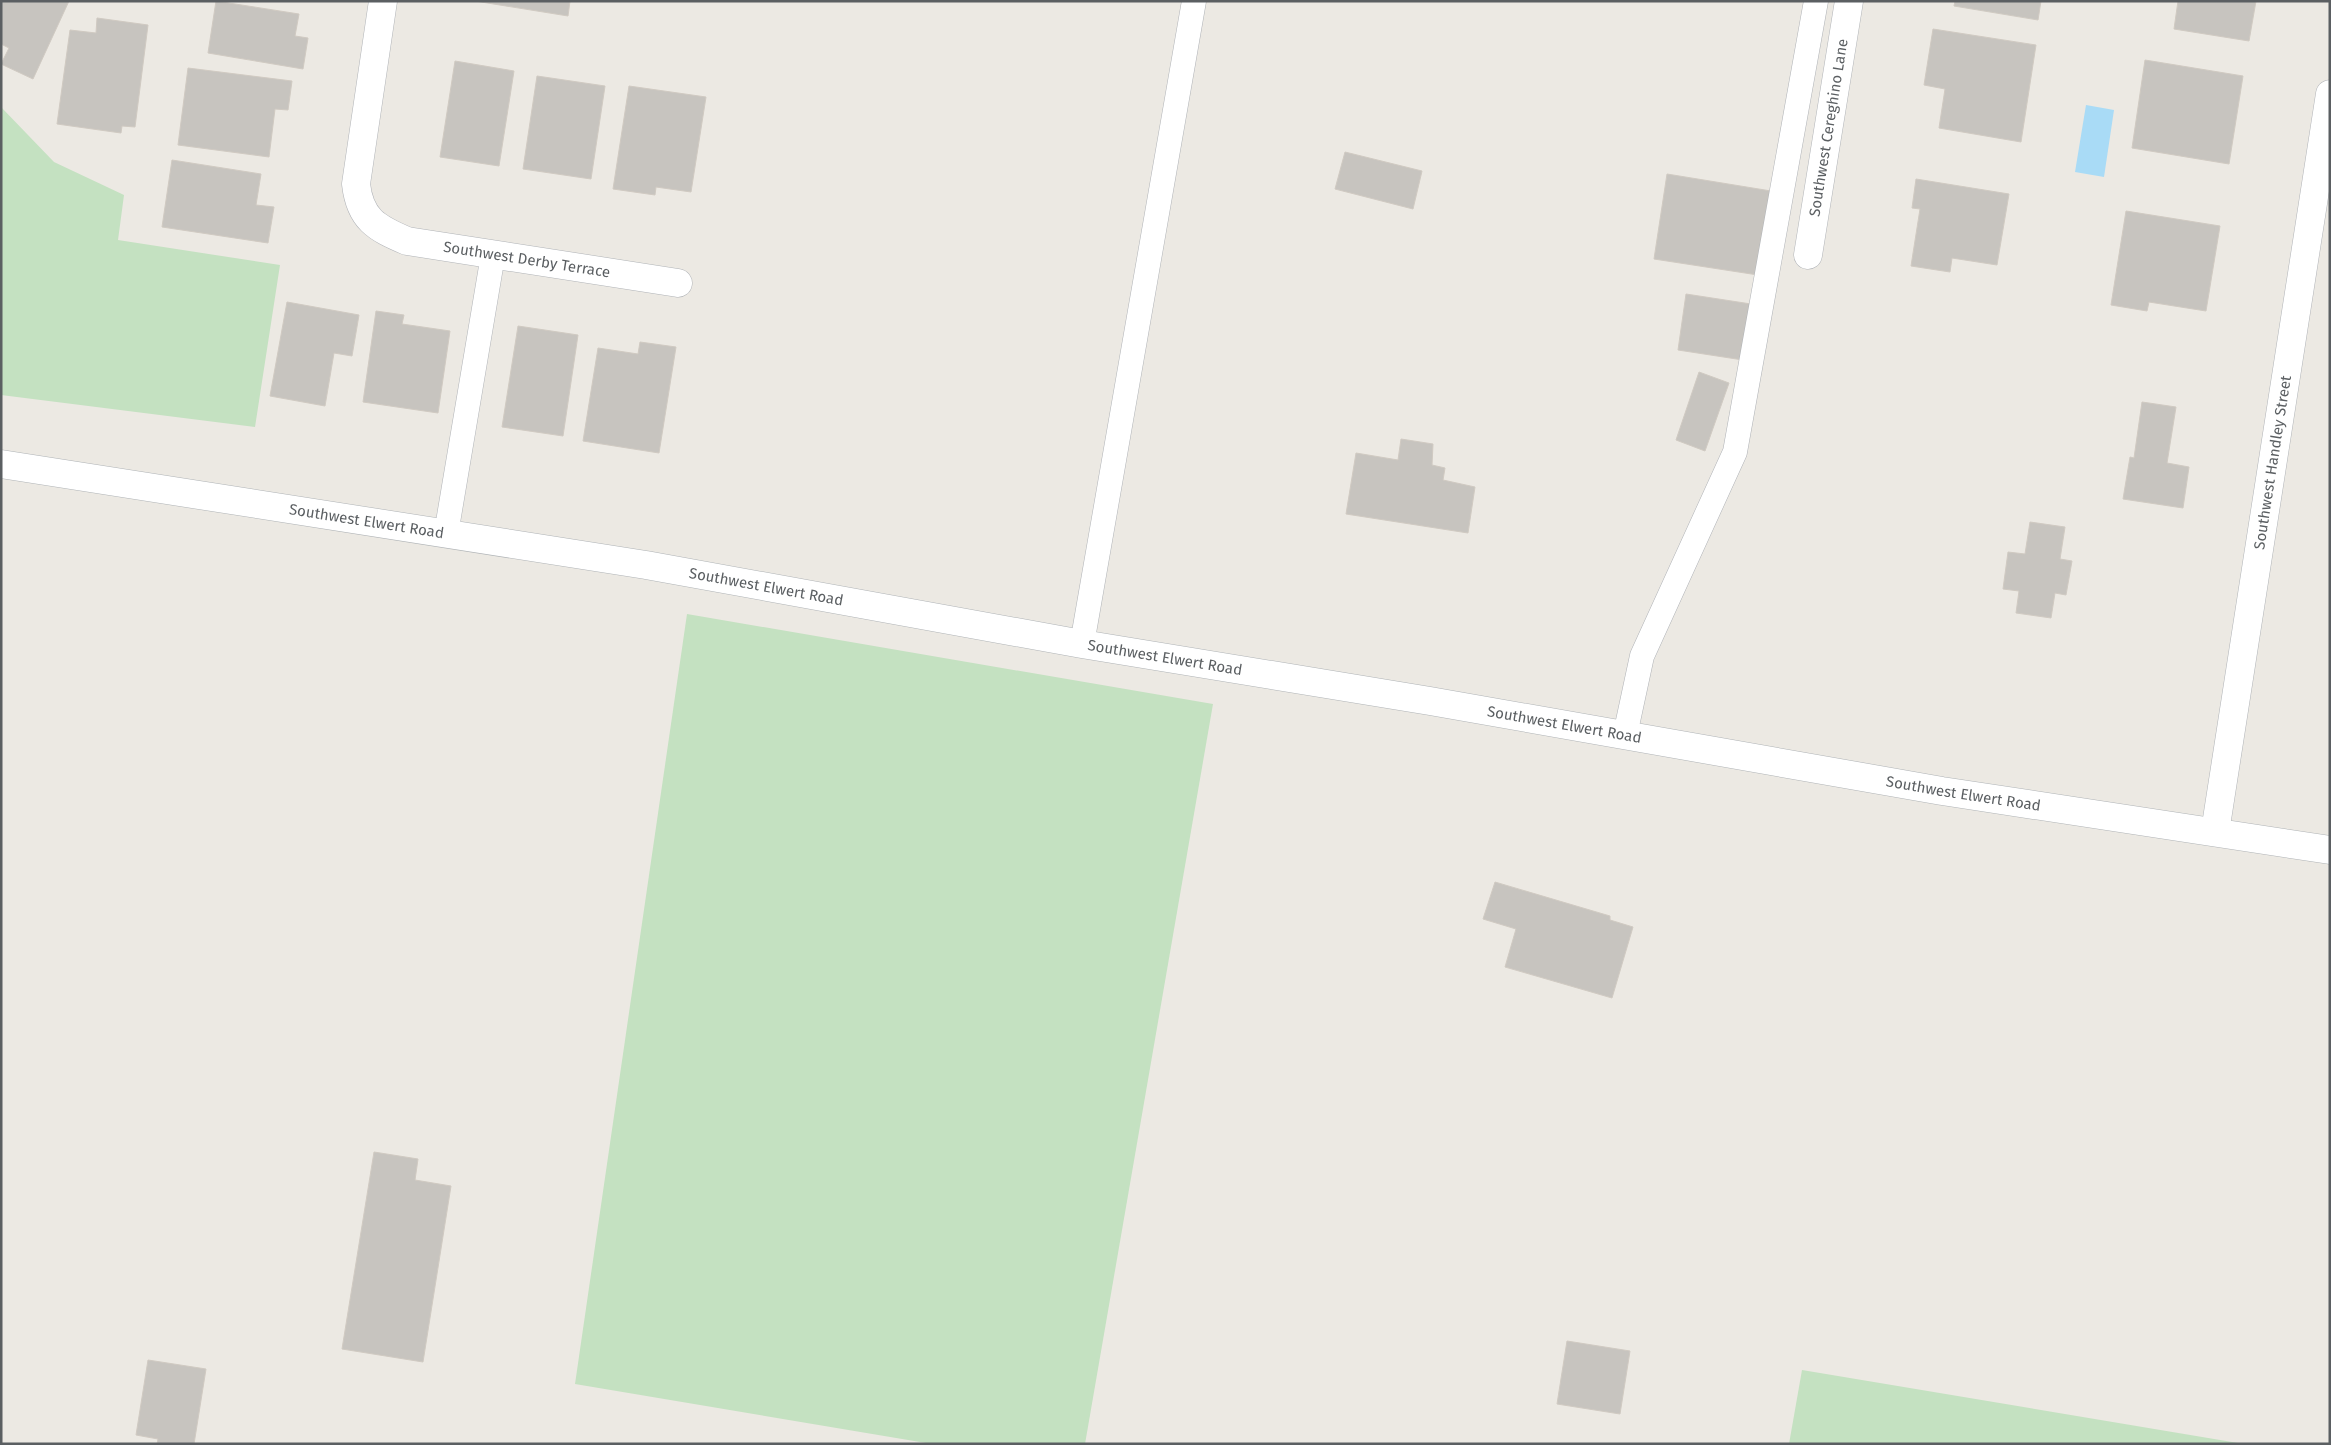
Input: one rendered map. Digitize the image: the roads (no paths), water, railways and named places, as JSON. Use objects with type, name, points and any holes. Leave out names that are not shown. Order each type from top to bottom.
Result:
[{"type":"main road","name":"Southwest Derby Terrace","points":[[383,1],[356,184],[358,202],[366,216],[379,227],[407,242],[678,283]]},
{"type":"main road","name":"Southwest Cereghino Lane","points":[[1808,255],[1849,1]]},
{"type":"main road","name":"Southwest Handley Street","points":[[2215,832],[2330,94]]},
{"type":"main road","name":"Southwest Elwert Road","points":[[1,464],[646,565],[1082,644],[1625,735],[1942,791],[2330,850]]},
{"type":"lane","points":[[1082,644],[1194,1]]},
{"type":"lane","points":[[1625,735],[1642,656],[1735,452],[1816,1]]},
{"type":"lane","points":[[446,534],[493,254]]},
{"type":"water","points":[[2086,105],[2114,110],[2104,177],[2075,172]]}]
